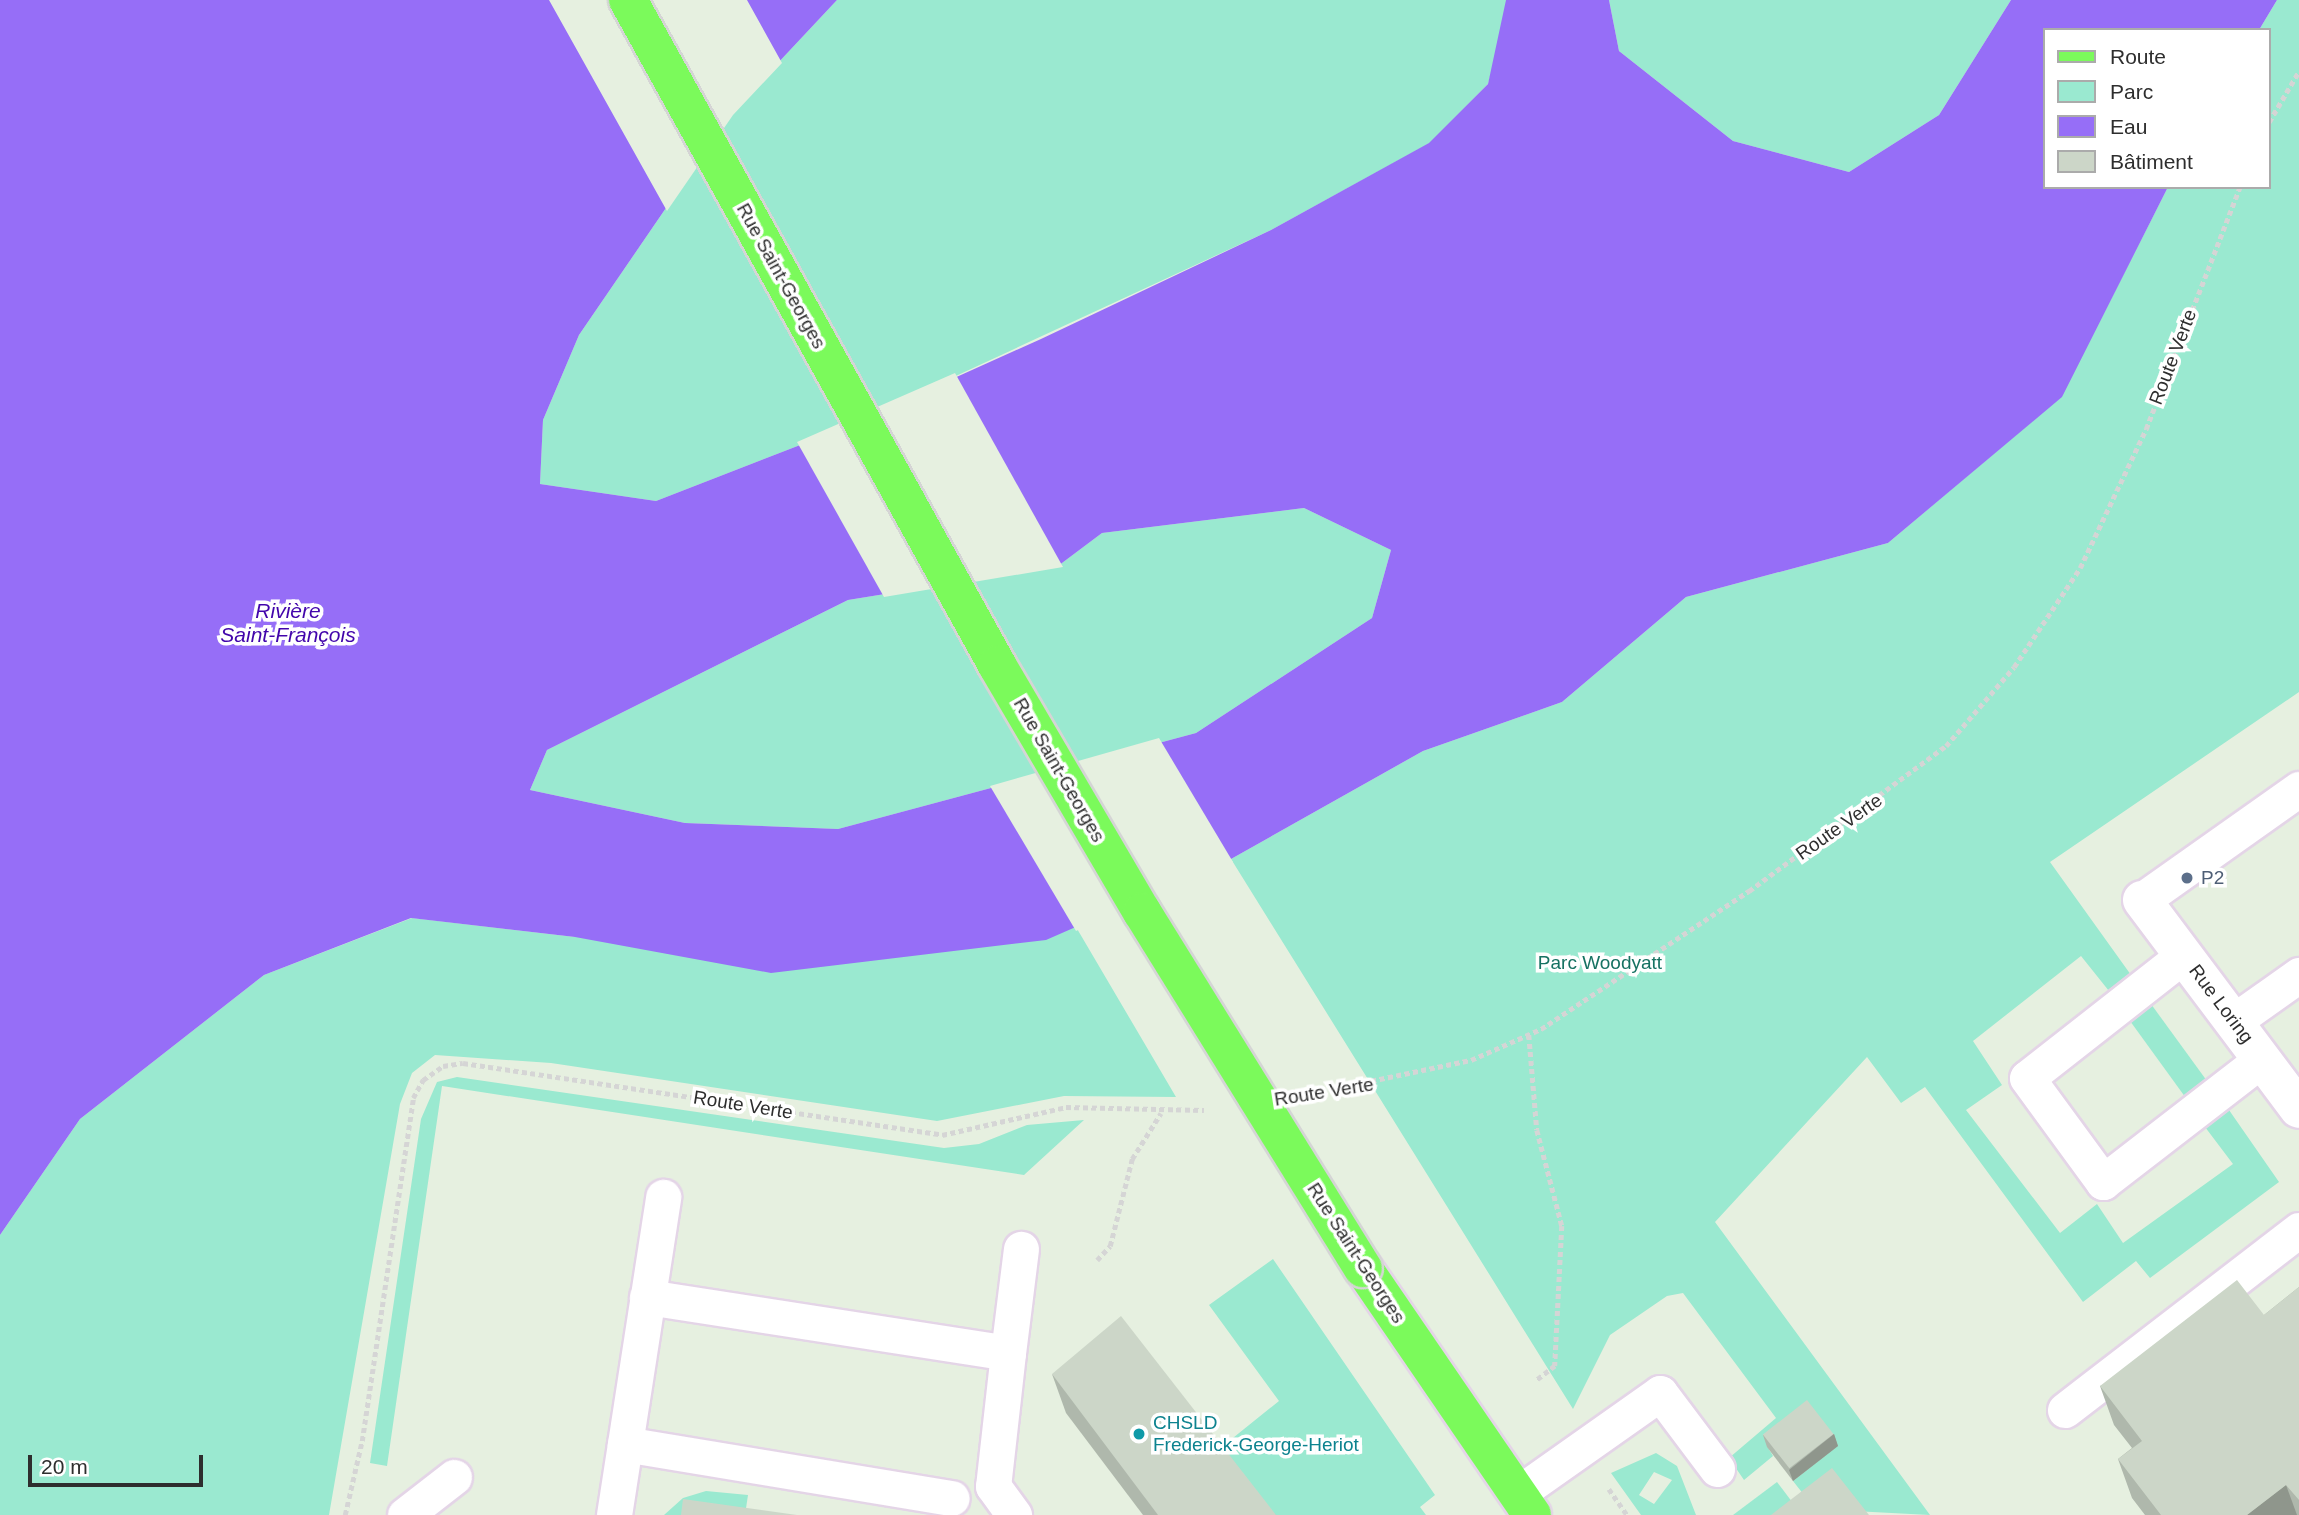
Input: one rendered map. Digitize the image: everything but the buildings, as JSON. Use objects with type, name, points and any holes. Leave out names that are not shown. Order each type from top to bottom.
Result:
[{"type":"main road","name":"Rue Saint-Georges","points":[[628,0],[1003,676],[1363,1268],[1525,1505]]},
{"type":"street","name":"Rue Loring","points":[[2141,900],[2299,1109]]},
{"type":"lane","points":[[2141,900],[2299,789]]},
{"type":"lane","points":[[2184,955],[2027,1078],[2103,1182],[2262,1059]]},
{"type":"lane","points":[[2234,1021],[2299,975]]},
{"type":"lane","points":[[614,1515],[663,1196]]},
{"type":"lane","points":[[2066,1410],[2299,1230]]},
{"type":"lane","points":[[1014,1515],[993,1486],[1021,1249]]},
{"type":"lane","points":[[647,1297],[1007,1353]]},
{"type":"lane","points":[[1525,1505],[1660,1393],[1717,1469]]},
{"type":"lane","points":[[625,1444],[951,1507],[993,1486]]},
{"type":"lane","points":[[405,1515],[454,1477]]},
{"type":"path","points":[[2271,119],[2299,72]]},
{"type":"path","name":"Route Verte","points":[[1301,1095],[1429,1071],[1529,1035],[1913,776],[1977,715],[2047,621],[2109,511],[2239,189]]},
{"type":"path","points":[[1529,1035],[1537,1130],[1562,1226],[1555,1366],[1536,1381]]},
{"type":"path","name":"Route Verte","points":[[345,1515],[362,1441],[413,1098],[443,1066],[463,1063],[942,1135],[1066,1107],[1161,1113],[1219,1108]]},
{"type":"path","points":[[1097,1260],[1110,1246],[1132,1159],[1161,1113]]},
{"type":"path","points":[[1603,1481],[1628,1515]]},
{"type":"green space","points":[[837,0],[1506,0],[1507,15],[1488,84],[1430,143],[1271,230],[839,430],[656,501],[540,484],[543,420],[579,335],[731,113]]},
{"type":"green space","points":[[1609,0],[2011,0],[1939,115],[1849,172],[1733,141],[1619,51]]},
{"type":"green space","name":"Parc Woodyatt","points":[[2277,0],[2299,0],[2299,692],[2050,862],[2131,975],[2109,991],[2081,956],[1973,1041],[2002,1085],[1966,1110],[2060,1233],[2097,1204],[2123,1243],[2233,1164],[2205,1127],[2229,1110],[2279,1182],[2150,1278],[2136,1261],[2083,1302],[1925,1087],[1901,1103],[1867,1057],[1715,1222],[1930,1515],[1815,1509],[1793,1481],[1838,1445],[1767,1446],[1773,1456],[1744,1480],[1729,1458],[1776,1418],[1683,1293],[1667,1296],[1610,1335],[1573,1409],[1231,859],[1423,751],[1562,702],[1686,597],[1888,543],[2061,397],[2167,189],[2271,189],[2271,28],[2260,28]]},
{"type":"green space","points":[[1304,508],[1391,550],[1372,618],[1196,733],[838,829],[685,823],[530,790],[547,750],[848,600],[1058,566],[1102,533]]},
{"type":"green space","points":[[412,918],[575,937],[1076,927],[1176,1097],[1064,1096],[937,1121],[551,1063],[435,1055],[412,1073],[400,1104],[329,1515],[0,1515],[0,1235],[80,1119],[264,975]]},
{"type":"green space","points":[[2151,1004],[2207,1081],[2185,1097],[2129,1020]]},
{"type":"green space","points":[[457,1077],[944,1148],[979,1144],[1027,1125],[1084,1120],[1024,1175],[442,1086],[387,1466],[370,1463],[421,1119],[437,1082]]},
{"type":"green space","points":[[1273,1259],[1435,1495],[1420,1507],[1426,1515],[1260,1515],[1213,1454],[1279,1401],[1209,1305]]},
{"type":"green space","points":[[1656,1453],[1677,1466],[1696,1515],[1641,1515],[1611,1473]],"holes":[[[1654,1472],[1672,1480],[1654,1504],[1639,1495]]]},
{"type":"green space","points":[[1777,1482],[1802,1515],[1733,1515]]},
{"type":"green space","points":[[706,1491],[748,1495],[745,1515],[664,1515],[683,1498]]},
{"type":"water","name":"Rivière Saint-François","points":[[0,0],[837,0],[731,113],[579,335],[543,420],[540,484],[656,501],[839,430],[1041,339],[1271,230],[1429,143],[1488,84],[1506,0],[1609,0],[1619,51],[1733,141],[1849,172],[1939,115],[2011,0],[2277,0],[2260,28],[2044,28],[2044,189],[2167,189],[2062,397],[1888,543],[1686,597],[1562,702],[1423,751],[1231,859],[1046,940],[771,973],[575,937],[411,918],[264,975],[80,1119],[0,1235]],"holes":[[[1304,508],[1391,550],[1372,618],[1196,733],[838,829],[685,823],[530,790],[547,750],[848,600],[1058,566],[1102,533]]]},
{"type":"pier","points":[[549,0],[747,0],[782,63],[733,115],[667,211]]},
{"type":"pier","points":[[955,373],[1063,567],[884,597],[797,442]]},
{"type":"pier","points":[[1159,738],[1233,862],[1076,931],[990,786]]},
{"type":"place","name":"P2","points":[[2187,878]]},
{"type":"place","name":"CHSLD Frederick-George-Heriot","points":[[1139,1434]]}]
